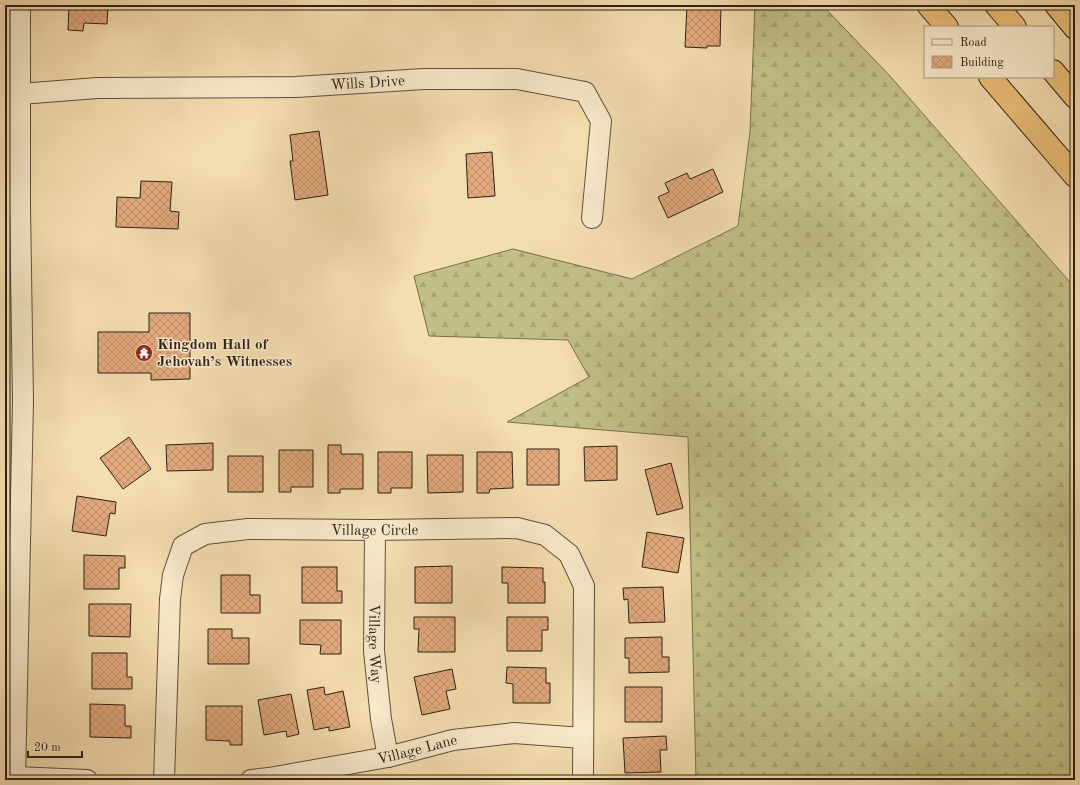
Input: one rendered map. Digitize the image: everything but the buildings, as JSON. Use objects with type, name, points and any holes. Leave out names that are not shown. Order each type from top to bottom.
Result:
[{"type":"highway","points":[[928,5],[946,26]]},
{"type":"highway","points":[[996,5],[1014,26]]},
{"type":"highway","points":[[1056,5],[1075,28]]},
{"type":"highway","points":[[1054,72],[1075,97]]},
{"type":"highway","points":[[991,78],[1075,176]]},
{"type":"street","points":[[20,5],[20,94],[13,206],[23,401],[11,776],[87,780]]},
{"type":"street","name":"Wills Drive","points":[[20,94],[97,88],[296,87],[424,79],[517,79],[585,92],[601,121],[592,218]]},
{"type":"street","name":"Village Circle","points":[[164,780],[170,599],[173,575],[183,546],[205,534],[248,529],[375,530],[516,528],[544,535],[569,554],[584,586],[583,780]]},
{"type":"street","name":"Village Way","points":[[375,530],[374,651],[381,719],[388,757]]},
{"type":"street","points":[[5,651],[17,619]]},
{"type":"street","name":"Village Lane","points":[[251,780],[388,757],[453,740],[514,733],[584,738]]},
{"type":"green space","points":[[755,5],[822,5],[890,76],[1075,288],[1075,780],[696,780],[688,437],[507,422],[589,377],[568,340],[429,336],[414,276],[513,249],[632,279],[738,226],[750,132]]},
{"type":"place","name":"Kingdom Hall of Jehovah’s Witnesses","points":[[144,353]]}]
